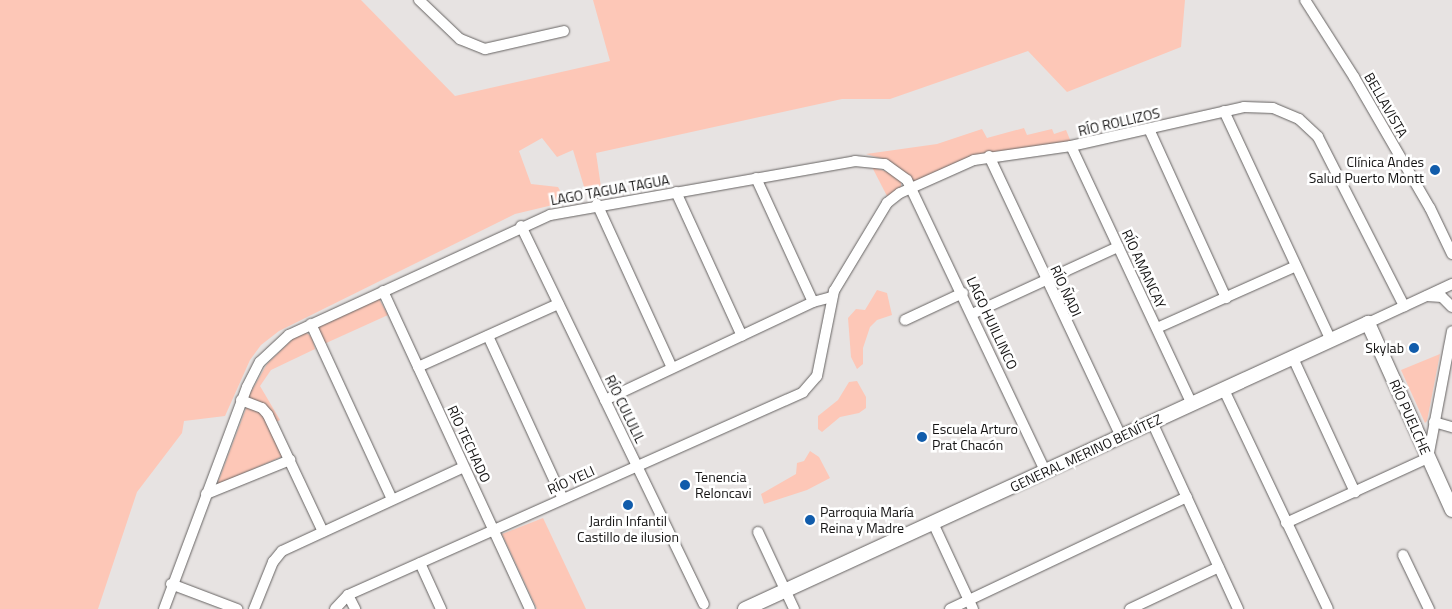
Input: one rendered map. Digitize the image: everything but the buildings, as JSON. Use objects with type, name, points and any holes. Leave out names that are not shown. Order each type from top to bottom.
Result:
[{"type":"street","points":[[418,0],[460,39],[485,48],[564,31]]},
{"type":"street","name":"BELLAVISTA","points":[[1305,0],[1354,77],[1430,208],[1452,254]]},
{"type":"street","name":"RÍO ROLLIZOS","points":[[817,376],[832,297],[887,202],[911,188],[989,156],[1071,146],[1224,111],[1254,106],[1273,108],[1306,124],[1323,145],[1404,306]]},
{"type":"street","points":[[1224,111],[1331,340]]},
{"type":"street","points":[[1149,129],[1226,298]]},
{"type":"street","name":"RÍO AMANCAY","points":[[1071,146],[1192,404]]},
{"type":"street","name":"RÍO ÑADI","points":[[989,156],[1046,281],[1121,437]]},
{"type":"street","name":"LAGO TAGUA TAGUA","points":[[164,609],[241,400],[253,374],[269,352],[289,336],[311,324],[550,214],[597,204],[870,161],[898,171],[911,188]]},
{"type":"street","points":[[756,178],[813,302]]},
{"type":"street","name":"LAGO HUILLINCO","points":[[911,188],[963,293],[1045,471]]},
{"type":"street","points":[[676,192],[742,336]]},
{"type":"street","points":[[597,204],[672,368]]},
{"type":"street","name":"RÍO CULULIL","points":[[521,226],[704,604]]},
{"type":"street","points":[[972,314],[1118,247]]},
{"type":"street","points":[[1157,328],[1296,266]]},
{"type":"street","name":"GENERAL MERINO BENÍTEZ","points":[[746,609],[1452,284]]},
{"type":"street","name":"RÍO TECHADO","points":[[383,291],[530,609]]},
{"type":"street","points":[[905,320],[963,293]]},
{"type":"street","points":[[1426,296],[1442,297],[1452,307]]},
{"type":"street","points":[[605,400],[813,302],[832,297]]},
{"type":"street","points":[[418,367],[558,304]]},
{"type":"street","name":"RÍO PUELCHE","points":[[1368,323],[1452,510]]},
{"type":"street","points":[[311,324],[392,499]]},
{"type":"street","points":[[1286,523],[1428,458],[1452,331]]},
{"type":"street","points":[[488,336],[563,499]]},
{"type":"street","points":[[1293,358],[1355,492]]},
{"type":"street","name":"RÍO YELI","points":[[335,609],[348,595],[803,392],[817,376]]},
{"type":"street","points":[[1224,390],[1326,607],[1315,609]]},
{"type":"street","points":[[241,400],[262,408],[268,415],[323,532]]},
{"type":"street","points":[[1152,422],[1238,609]]},
{"type":"street","points":[[1434,422],[1452,428]]},
{"type":"street","points":[[206,494],[290,460]]},
{"type":"street","points":[[254,609],[276,555],[392,499],[464,467]]},
{"type":"street","points":[[950,609],[971,605],[1187,497]]},
{"type":"street","points":[[932,523],[971,605]]},
{"type":"street","points":[[758,532],[794,609]]},
{"type":"street","points":[[1404,555],[1429,609]]},
{"type":"street","points":[[420,563],[441,609]]},
{"type":"street","points":[[1130,609],[1219,567]]},
{"type":"street","points":[[172,584],[237,609]]},
{"type":"street","points":[[348,595],[355,609]]},
{"type":"shaded area","points":[[0,0],[361,0],[455,96],[610,61],[593,0],[1185,0],[1181,47],[1067,92],[1028,51],[890,99],[842,99],[596,153],[601,187],[585,190],[573,150],[557,157],[542,138],[519,151],[531,184],[558,187],[563,196],[557,204],[515,214],[279,331],[261,345],[250,360],[225,416],[184,421],[182,433],[137,492],[98,609],[0,609]]},
{"type":"shaded area","points":[[1024,128],[1027,135],[1052,129],[1054,134],[1066,130],[1071,142],[979,154],[915,183],[890,161],[866,154],[937,144],[982,129],[987,138]]},
{"type":"shaded area","points":[[872,167],[891,173],[901,182],[901,189],[887,196]]},
{"type":"shaded area","points":[[877,290],[887,293],[892,315],[877,320],[870,327],[863,348],[863,364],[857,369],[851,357],[848,318],[856,309],[865,310]]},
{"type":"shaded area","points":[[378,297],[388,315],[324,344],[316,330],[318,325]]},
{"type":"shaded area","points":[[305,332],[312,337],[315,349],[271,370],[260,386],[280,420],[275,423],[247,399],[267,364],[296,336]]},
{"type":"shaded area","points":[[1440,354],[1427,421],[1425,423],[1401,370]]},
{"type":"shaded area","points":[[857,381],[866,397],[866,408],[859,413],[840,417],[822,432],[818,429],[818,416],[838,400],[849,382]]},
{"type":"shaded area","points":[[247,406],[263,414],[283,456],[217,485]]},
{"type":"shaded area","points":[[810,451],[819,457],[830,478],[807,490],[764,504],[761,494],[796,474],[797,463],[804,461]]},
{"type":"shaded area","points":[[543,518],[586,609],[537,609],[502,534]]},
{"type":"place","name":"Clínica Andes Salud Puerto Montt","points":[[1435,170]]},
{"type":"place","name":"Skylab","points":[[1414,348]]},
{"type":"place","name":"Escuela Arturo Prat Chacón","points":[[922,437]]},
{"type":"place","name":"Tenencia Reloncavi","points":[[685,485]]},
{"type":"place","name":"Jardin Infantil Castillo de ilusion","points":[[628,505]]},
{"type":"place","name":"Parroquia María Reina y Madre","points":[[810,520]]}]
